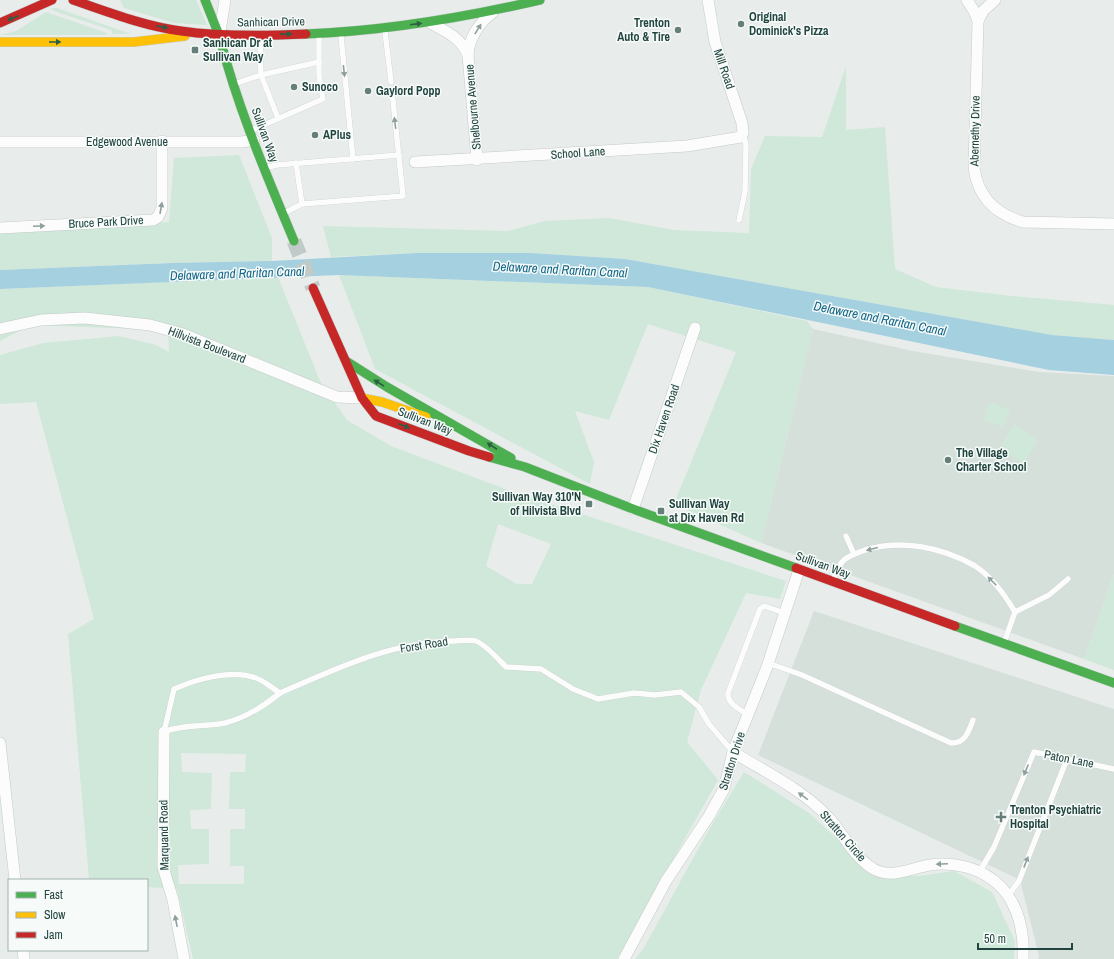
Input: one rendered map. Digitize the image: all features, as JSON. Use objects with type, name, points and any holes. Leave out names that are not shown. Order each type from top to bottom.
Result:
[{"type":"main road","points":[[0,23],[52,0]]},
{"type":"main road","points":[[73,0],[124,18],[162,28],[202,34]]},
{"type":"main road","name":"Sullivan Way","points":[[205,0],[219,35],[223,53],[264,168],[294,241]]},
{"type":"main road","points":[[506,0],[519,5]]},
{"type":"main road","name":"Sanhican Drive","points":[[0,42],[134,42],[202,34],[260,35],[340,32],[430,23],[540,0]]},
{"type":"main road","points":[[114,6],[124,18]]},
{"type":"main road","name":"Sullivan Way","points":[[313,288],[362,398],[376,416],[469,451],[525,467],[633,510],[1114,683]]},
{"type":"main road","name":"Sullivan Way","points":[[346,361],[390,390],[478,438],[525,467]]},
{"type":"main road","points":[[362,398],[382,402],[453,424]]},
{"type":"street","points":[[219,35],[226,0]]},
{"type":"street","name":"Mill Road","points":[[708,0],[715,42],[738,108],[742,135]]},
{"type":"street","name":"Abernethy Drive","points":[[967,0],[978,21],[974,168],[979,189],[987,201],[997,211],[1009,218],[1023,222],[1114,224]]},
{"type":"street","points":[[978,21],[983,11],[995,0]]},
{"type":"street","name":"Shelbourne Avenue","points":[[477,160],[468,45],[480,24],[497,9]]},
{"type":"street","name":"Shelbourne Avenue","points":[[430,23],[456,38],[464,46],[468,55]]},
{"type":"street","name":"Edgewood Avenue","points":[[0,142],[242,142],[253,135]]},
{"type":"street","name":"School Lane","points":[[414,162],[477,160],[688,146],[742,135]]},
{"type":"street","name":"Bruce Park Drive","points":[[0,228],[154,220],[158,217],[162,208],[162,142]]},
{"type":"street","name":"Hillvista Boulevard","points":[[0,329],[41,320],[86,318],[150,325],[183,334],[337,397],[362,398]]},
{"type":"street","name":"Dix Haven Road","points":[[633,510],[695,328]]},
{"type":"street","name":"Stratton Drive","points":[[624,959],[666,881],[709,816],[724,789],[733,752],[768,663],[799,570]]},
{"type":"street","name":"Marquand Road","points":[[164,732],[163,867],[173,900],[184,959]]},
{"type":"street","points":[[0,743],[4,828],[15,879]]},
{"type":"street","name":"Stratton Circle","points":[[733,752],[811,801],[828,817],[860,858],[881,873],[893,874],[931,865],[953,864],[980,871],[997,882],[1015,906],[1024,941],[1023,959]]},
{"type":"lane","points":[[385,28],[390,82]]},
{"type":"lane","points":[[340,32],[353,159]]},
{"type":"lane","points":[[253,135],[278,118],[323,99],[318,33]]},
{"type":"lane","points":[[260,35],[261,75],[278,118]]},
{"type":"lane","points":[[234,84],[261,75],[319,62]]},
{"type":"lane","points":[[283,214],[302,204],[403,196],[392,91]]},
{"type":"lane","points":[[739,220],[745,192],[746,144],[742,135]]},
{"type":"lane","points":[[264,168],[296,163],[399,154]]},
{"type":"lane","points":[[296,163],[302,204]]},
{"type":"lane","points":[[846,536],[854,554]]},
{"type":"lane","points":[[832,582],[842,561],[854,554],[894,544],[921,546],[945,552],[975,566],[991,579],[1004,594],[1015,612]]},
{"type":"lane","points":[[1004,643],[1015,612],[1049,595],[1068,579]]},
{"type":"lane","points":[[748,715],[732,704],[728,697],[728,693],[760,609],[764,606],[768,606],[785,613]]},
{"type":"lane","name":"Forst Road","points":[[164,732],[175,728],[225,723],[241,718],[280,694],[345,664],[394,650],[436,641],[476,641],[492,653],[506,668],[541,669],[573,689],[598,699],[634,692],[655,695],[681,692],[699,707],[709,724],[733,752]]},
{"type":"lane","points":[[768,663],[802,675],[951,743],[956,743],[963,739],[973,720]]},
{"type":"lane","points":[[164,732],[174,690],[190,683],[237,674],[257,678],[280,694]]},
{"type":"lane","name":"Paton Lane","points":[[980,871],[994,847],[1034,752],[1114,769]]},
{"type":"lane","points":[[1008,896],[1018,881],[1067,759]]},
{"type":"shaded area","name":"The Village Charter School","points":[[813,329],[913,351],[1039,372],[1114,376],[1114,574],[1084,659],[761,543]]},
{"type":"shaded area","name":"Trenton Psychiatric Hospital","points":[[814,611],[1114,709],[1114,959],[1038,959],[1039,956],[1020,880],[758,755]]},
{"type":"green space","points":[[120,0],[196,0],[207,25],[174,23],[124,8]]},
{"type":"green space","points":[[57,8],[131,34],[113,34],[111,30],[54,11],[51,9]]},
{"type":"green space","points":[[46,12],[107,33],[106,35],[0,35],[16,31]]},
{"type":"green space","points":[[846,66],[846,130],[885,127],[895,269],[936,287],[1012,296],[1114,305],[1114,340],[1052,335],[625,259],[531,253],[417,253],[331,257],[323,226],[508,231],[545,221],[609,218],[674,230],[749,233],[751,169],[765,136],[822,137]]},
{"type":"green space","points":[[239,155],[272,238],[272,261],[173,263],[0,270],[0,233],[169,222],[174,158]]},
{"type":"green space","points":[[339,275],[648,287],[807,321],[813,329],[761,543],[674,504],[736,352],[648,324],[609,420],[575,411],[594,462],[590,484],[375,369]]},
{"type":"green space","points":[[278,277],[320,381],[347,420],[391,446],[508,490],[786,581],[780,599],[746,593],[701,690],[687,742],[718,780],[617,959],[193,959],[177,889],[148,887],[148,879],[89,879],[68,634],[94,619],[36,402],[0,404],[0,355],[43,343],[119,336],[156,345],[169,352],[168,330],[31,325],[0,341],[0,289]],"holes":[[[498,524],[551,544],[532,584],[517,584],[486,566]],[[181,753],[246,754],[245,772],[230,772],[229,809],[245,809],[245,829],[230,829],[230,866],[244,866],[244,884],[179,884],[178,865],[209,864],[209,829],[191,829],[190,810],[211,809],[212,773],[182,772]]]},
{"type":"green space","points":[[990,402],[1010,410],[1004,427],[983,420]]},
{"type":"green space","points":[[1014,424],[1033,436],[1037,442],[1023,464],[1000,448]]},
{"type":"green space","points":[[1114,574],[1114,670],[1084,659]]},
{"type":"green space","points":[[744,772],[809,813],[841,842],[873,876],[919,876],[954,871],[992,892],[1015,941],[1014,959],[635,959],[642,951],[707,833]]},
{"type":"water","name":"Delaware and Raritan Canal","points":[[417,253],[531,253],[625,259],[1052,335],[1114,340],[1114,375],[1049,370],[648,287],[339,275],[0,289],[0,270],[173,263],[272,261]]},
{"type":"tunnel","points":[[294,241],[313,288]]},
{"type":"traffic: fast","points":[[205,0],[219,35]]},
{"type":"traffic: fast","points":[[306,34],[366,30],[424,23],[540,0]]},
{"type":"traffic: fast","points":[[219,35],[243,114],[294,241]]},
{"type":"traffic: fast","points":[[346,361],[387,387],[511,458]]},
{"type":"traffic: fast","points":[[489,457],[525,467],[633,509],[796,568]]},
{"type":"traffic: fast","points":[[955,626],[1114,683]]},
{"type":"traffic: slow","points":[[0,42],[134,42],[185,36]]},
{"type":"traffic: slow","points":[[362,398],[382,402],[426,417]]},
{"type":"traffic: jam","points":[[0,23],[52,0]]},
{"type":"traffic: jam","points":[[73,0],[113,14],[167,29],[244,36],[306,34]]},
{"type":"traffic: jam","points":[[313,288],[362,398],[376,416],[489,457]]},
{"type":"traffic: jam","points":[[796,568],[955,626]]},
{"type":"place","name":"Original Dominick's Pizza","points":[[741,24]]},
{"type":"place","name":"Trenton Auto & Tire","points":[[678,30]]},
{"type":"place","name":"Sanhican Dr at Sullivan Way","points":[[195,50]]},
{"type":"place","name":"Sunoco","points":[[294,87]]},
{"type":"place","name":"Gaylord Popp","points":[[368,91]]},
{"type":"place","name":"APlus","points":[[315,135]]},
{"type":"place","name":"The Village Charter School","points":[[948,460]]},
{"type":"place","name":"Sullivan Way 310'N of Hilvista Blvd","points":[[589,504]]},
{"type":"place","name":"Sullivan Way at Dix Haven Rd","points":[[661,511]]},
{"type":"place","name":"Trenton Psychiatric Hospital","points":[[1001,817]]}]
